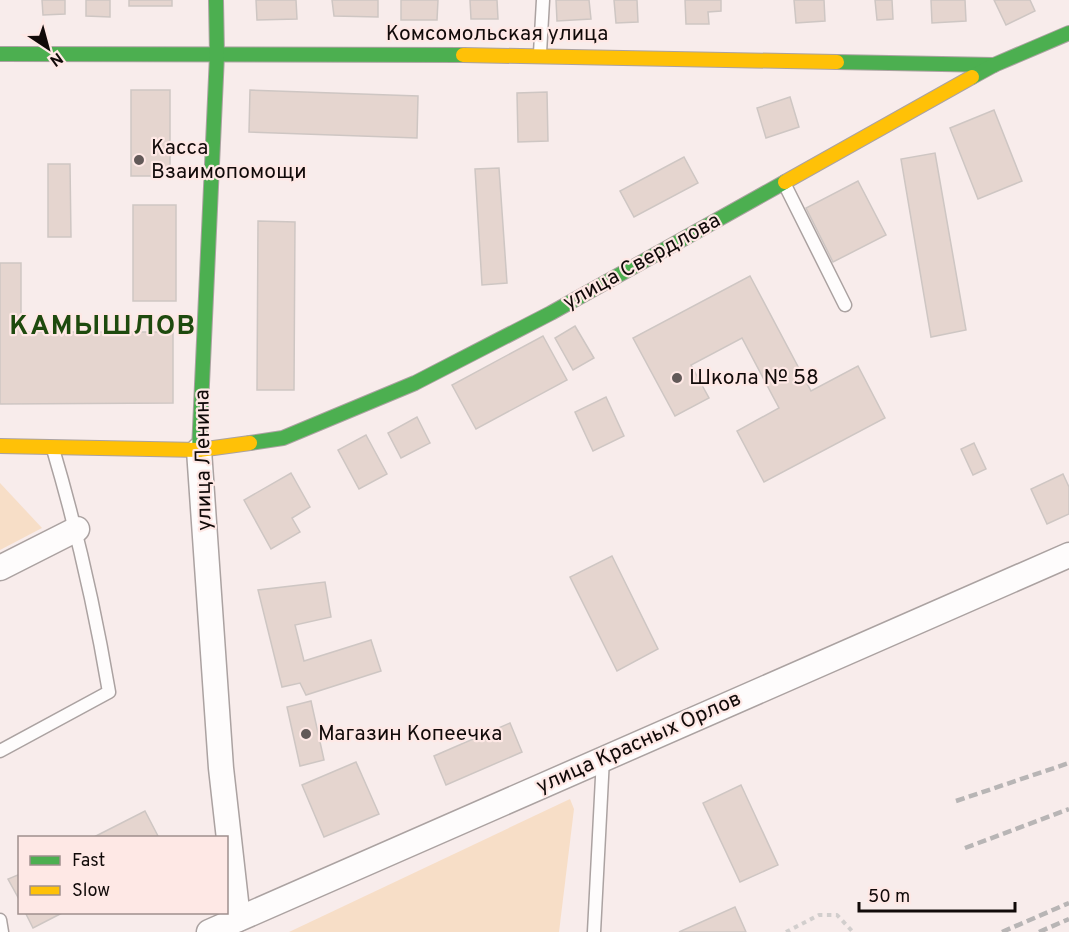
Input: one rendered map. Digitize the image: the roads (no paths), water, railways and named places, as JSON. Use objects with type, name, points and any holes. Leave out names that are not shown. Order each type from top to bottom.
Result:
[{"type":"main road","name":"улица Ленина","points":[[199,450],[217,54],[216,0]]},
{"type":"main road","name":"улица Свердлова","points":[[0,446],[199,450],[284,438],[415,383],[551,313],[994,65],[1069,33]]},
{"type":"main road","name":"Комсомольская улица","points":[[0,54],[540,55],[994,65]]},
{"type":"street","name":"улица Ленина","points":[[199,450],[221,768],[239,926]]},
{"type":"street","points":[[0,567],[76,529]]},
{"type":"street","name":"улица Красных Орлов","points":[[209,932],[239,926],[603,758],[1069,555]]},
{"type":"lane","points":[[540,55],[543,0]]},
{"type":"lane","points":[[784,182],[845,305]]},
{"type":"lane","points":[[0,752],[109,692],[101,642],[76,529],[53,447]]},
{"type":"lane","points":[[594,932],[603,758]]},
{"type":"lane","points":[[0,920],[2,932]]},
{"type":"railway","points":[[956,801],[1069,763]]},
{"type":"railway","points":[[965,848],[1069,809]]},
{"type":"railway","points":[[1002,932],[1069,903]]},
{"type":"railway","points":[[1039,932],[1069,919]]},
{"type":"place","name":"Касса Взаимопомощи","points":[[139,160]]},
{"type":"place","name":"Школа № 58","points":[[677,378]]},
{"type":"place","name":"Магазин Копеечка","points":[[306,734]]},
{"type":"district","name":"КАМЫШЛОВ","points":[[103,327]]}]
